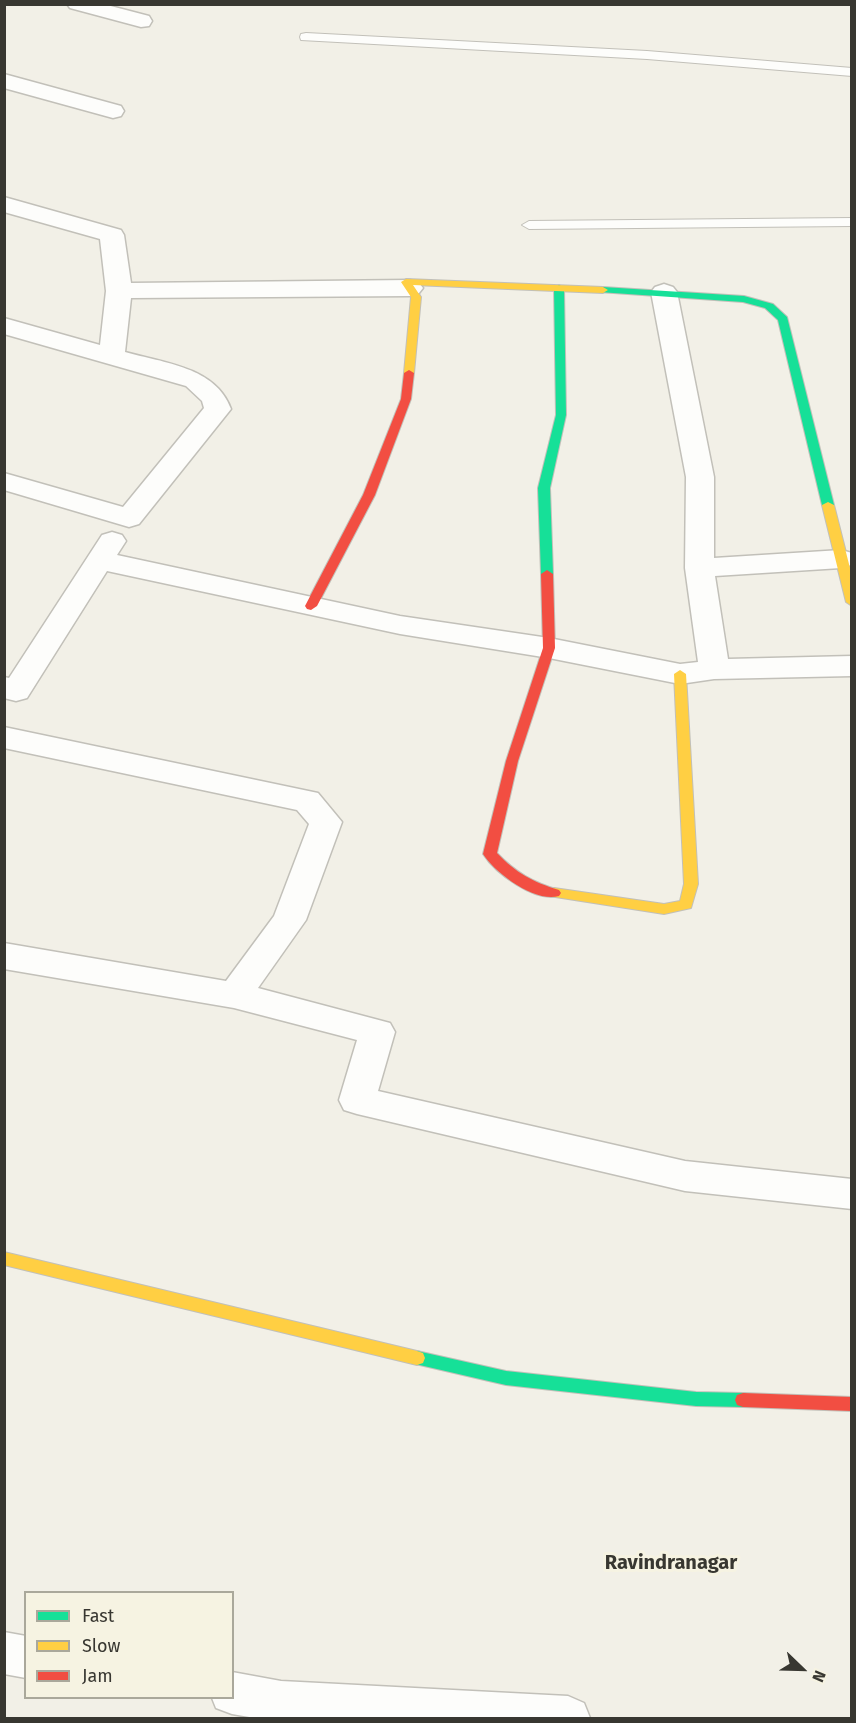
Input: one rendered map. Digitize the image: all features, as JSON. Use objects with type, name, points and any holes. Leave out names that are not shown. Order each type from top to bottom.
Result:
[{"type":"street","points":[[77,4],[141,21]]},
{"type":"street","points":[[4,81],[113,111]]},
{"type":"street","points":[[4,204],[112,234],[119,291],[112,356]]},
{"type":"street","points":[[311,606],[369,495],[406,399],[416,297],[406,282],[664,292],[744,299],[769,306],[783,319],[852,602]]},
{"type":"street","points":[[119,291],[410,288]]},
{"type":"street","points":[[559,288],[561,415],[544,488],[549,648],[512,761],[490,854],[510,876],[543,891],[664,909],[686,905],[691,884],[680,674]]},
{"type":"street","points":[[664,292],[700,477],[699,568],[714,669]]},
{"type":"street","points":[[4,326],[195,380],[214,398],[218,409],[129,518],[99,560],[10,689],[4,719]]},
{"type":"street","points":[[4,482],[129,518]]},
{"type":"street","points":[[699,568],[841,559]]},
{"type":"street","points":[[99,560],[400,625],[549,648],[680,674],[714,669],[852,666]]},
{"type":"street","points":[[4,737],[307,801],[326,822],[289,920],[234,995]]},
{"type":"street","points":[[4,956],[234,995],[377,1032],[357,1100],[685,1176],[852,1194]]},
{"type":"street","points":[[4,1258],[283,1327],[506,1378],[696,1399],[852,1404]]},
{"type":"street","points":[[4,1653],[24,1657]]},
{"type":"street","points":[[234,1694],[280,1702],[568,1719]]},
{"type":"lane","points":[[306,37],[513,46],[734,60],[852,72]]},
{"type":"lane","points":[[529,225],[852,222]]},
{"type":"traffic: fast","points":[[547,574],[544,488],[561,415],[559,288]]},
{"type":"traffic: fast","points":[[603,290],[744,299],[769,306],[783,319],[828,505]]},
{"type":"traffic: fast","points":[[417,1358],[506,1378],[696,1399],[743,1400]]},
{"type":"traffic: slow","points":[[409,373],[416,297],[406,282],[603,290]]},
{"type":"traffic: slow","points":[[828,505],[852,602]]},
{"type":"traffic: slow","points":[[554,893],[664,909],[686,905],[691,884],[680,674]]},
{"type":"traffic: slow","points":[[4,1258],[417,1358]]},
{"type":"traffic: jam","points":[[311,606],[369,495],[406,399],[409,373]]},
{"type":"traffic: jam","points":[[547,574],[549,648],[512,761],[490,854],[518,880],[534,888],[554,893]]},
{"type":"traffic: jam","points":[[743,1400],[852,1404]]},
{"type":"district","name":"Ravindranagar","points":[[671,1563]]}]
